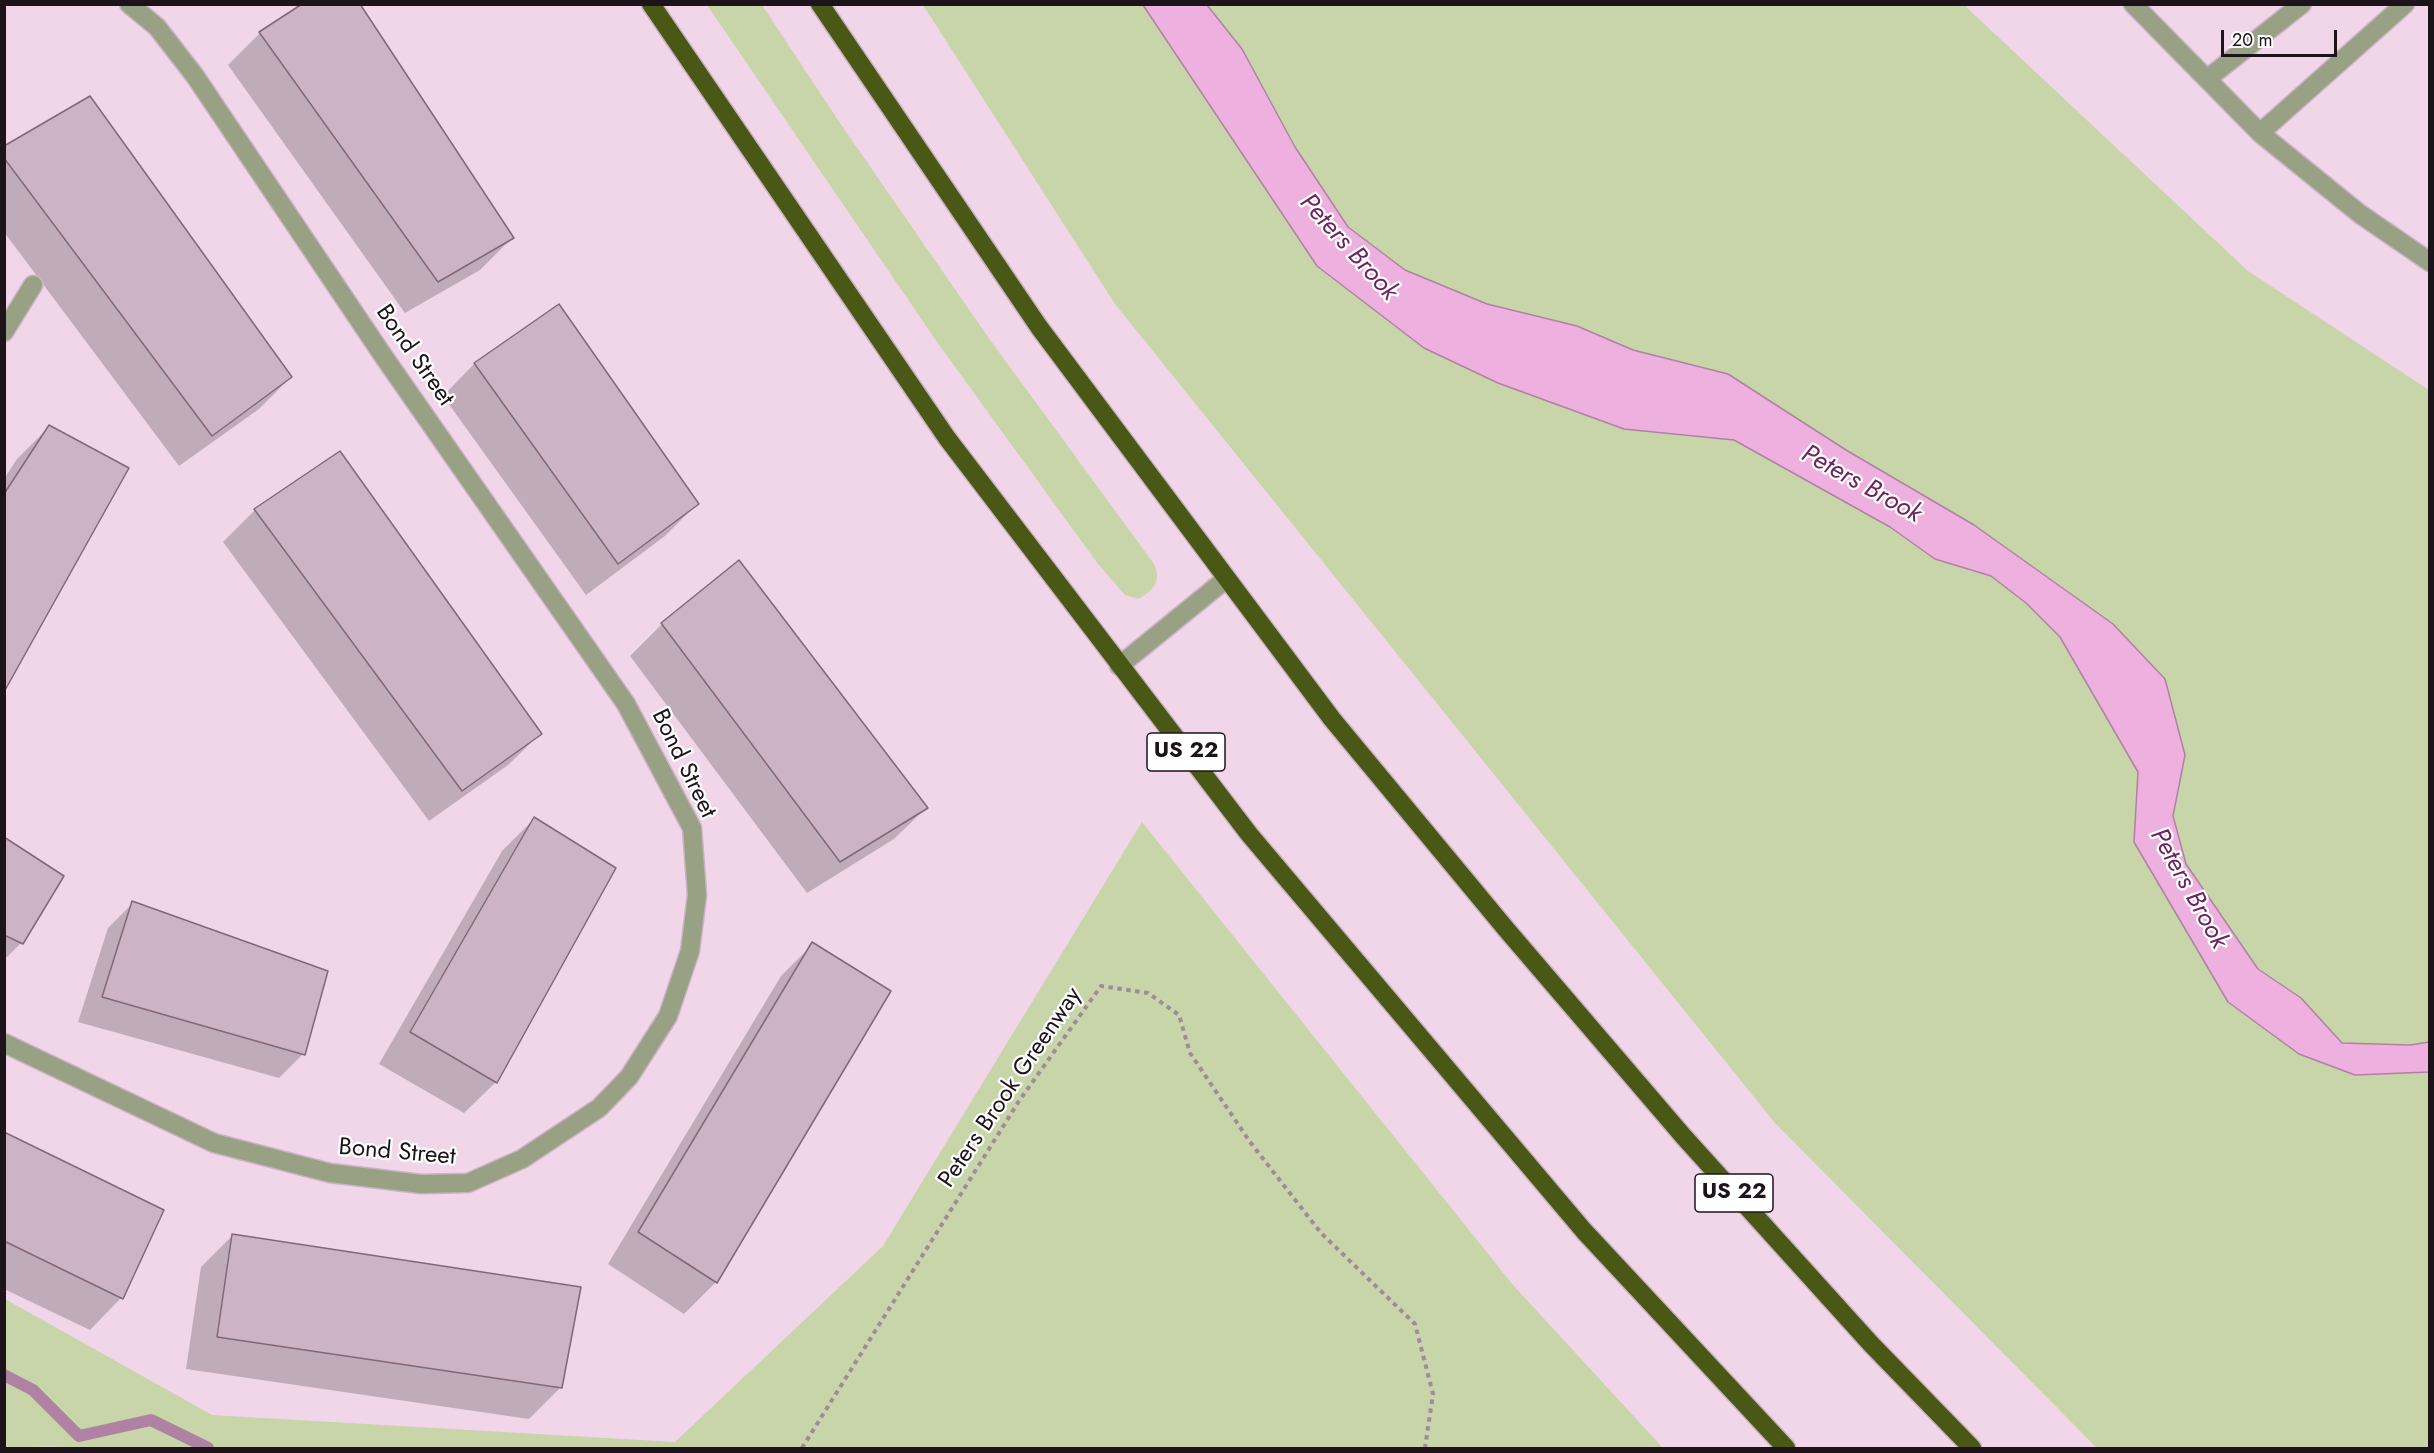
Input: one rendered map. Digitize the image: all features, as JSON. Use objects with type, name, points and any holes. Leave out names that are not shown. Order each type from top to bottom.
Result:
[{"type":"highway","name":"US 22","points":[[651,4],[947,438],[1249,834],[1592,1240],[1786,1449]]},
{"type":"highway","name":"US 22","points":[[820,4],[1039,327],[1332,719],[1637,1083],[1871,1344],[1972,1449]]},
{"type":"street","name":"Bond Street","points":[[4,1044],[213,1143],[330,1173],[421,1184],[468,1183],[522,1159],[551,1140],[599,1108],[629,1077],[668,1016],[692,940],[697,895],[692,828],[626,704],[391,366],[195,76],[157,27],[129,4]]},
{"type":"street","points":[[2133,4],[2260,133],[2360,214],[2430,262]]},
{"type":"street","points":[[2208,79],[2302,4]]},
{"type":"street","points":[[2260,133],[2399,7]]},
{"type":"street","points":[[4,332],[33,285]]},
{"type":"street","points":[[1119,666],[1226,579]]},
{"type":"path","name":"Peters Brook Greenway","points":[[802,1449],[823,1411],[899,1296],[1012,1111],[1101,986],[1148,993],[1179,1015],[1190,1053],[1264,1160],[1321,1233],[1415,1324],[1433,1394],[1425,1449]]},
{"type":"green space","points":[[707,5],[762,5],[840,123],[988,337],[1154,564],[1157,576],[1155,585],[1148,593],[1138,599],[1125,595],[1098,564],[937,342]]},
{"type":"green space","points":[[923,5],[1143,5],[1246,157],[1624,429],[1734,440],[1890,527],[1935,559],[1991,576],[2026,603],[2060,637],[2138,772],[2134,842],[2299,1054],[2355,1075],[2429,1072],[2429,1448],[2097,1448],[1775,1123],[1115,304]]},
{"type":"green space","points":[[1207,5],[1964,5],[2248,271],[2429,390],[2429,1042],[2410,1045],[2342,1043],[2301,998],[2258,969],[2186,864],[2173,816],[2185,755],[2165,679],[1846,450],[1728,374],[1632,350],[1577,326],[1487,304],[1405,270],[1348,227],[1295,147],[1242,49]]},
{"type":"green space","points":[[1142,822],[1513,1285],[1663,1448],[66,1448],[51,1446],[5,1448],[5,1299],[212,1415],[675,1442],[883,1246]]},
{"type":"water","name":"Peters Brook","points":[[1143,5],[1207,5],[1242,49],[1295,147],[1348,227],[1405,270],[1487,304],[1577,326],[1633,350],[1728,374],[1846,450],[1974,525],[2113,624],[2165,679],[2185,755],[2173,816],[2186,864],[2258,969],[2301,998],[2342,1043],[2410,1045],[2429,1042],[2429,1072],[2355,1075],[2299,1054],[2228,1002],[2134,842],[2138,772],[2060,637],[2026,603],[1991,576],[1935,559],[1890,527],[1734,440],[1624,429],[1498,383],[1424,348],[1317,266]]},
{"type":"building","points":[[302,4],[360,4],[514,238],[438,282],[259,32]]},
{"type":"building","points":[[90,96],[292,377],[212,436],[4,158],[4,146]]},
{"type":"building","points":[[559,304],[699,504],[618,564],[474,363]]},
{"type":"building","points":[[49,425],[129,468],[4,692],[4,494]]},
{"type":"building","points":[[340,451],[542,734],[462,791],[254,509]]},
{"type":"building","points":[[739,560],[928,808],[840,862],[661,623]]},
{"type":"building","points":[[534,817],[616,868],[497,1083],[410,1032]]},
{"type":"building","points":[[4,837],[64,876],[23,944],[4,935]]},
{"type":"building","points":[[132,901],[328,971],[305,1055],[102,997]]},
{"type":"building","points":[[812,942],[891,991],[717,1283],[638,1232]]},
{"type":"building","points":[[4,1132],[164,1210],[123,1299],[4,1241]]},
{"type":"building","points":[[232,1234],[581,1287],[562,1388],[217,1337]]},
{"type":"waterway","points":[[4,1375],[33,1390],[79,1436],[151,1420],[208,1448]]}]
